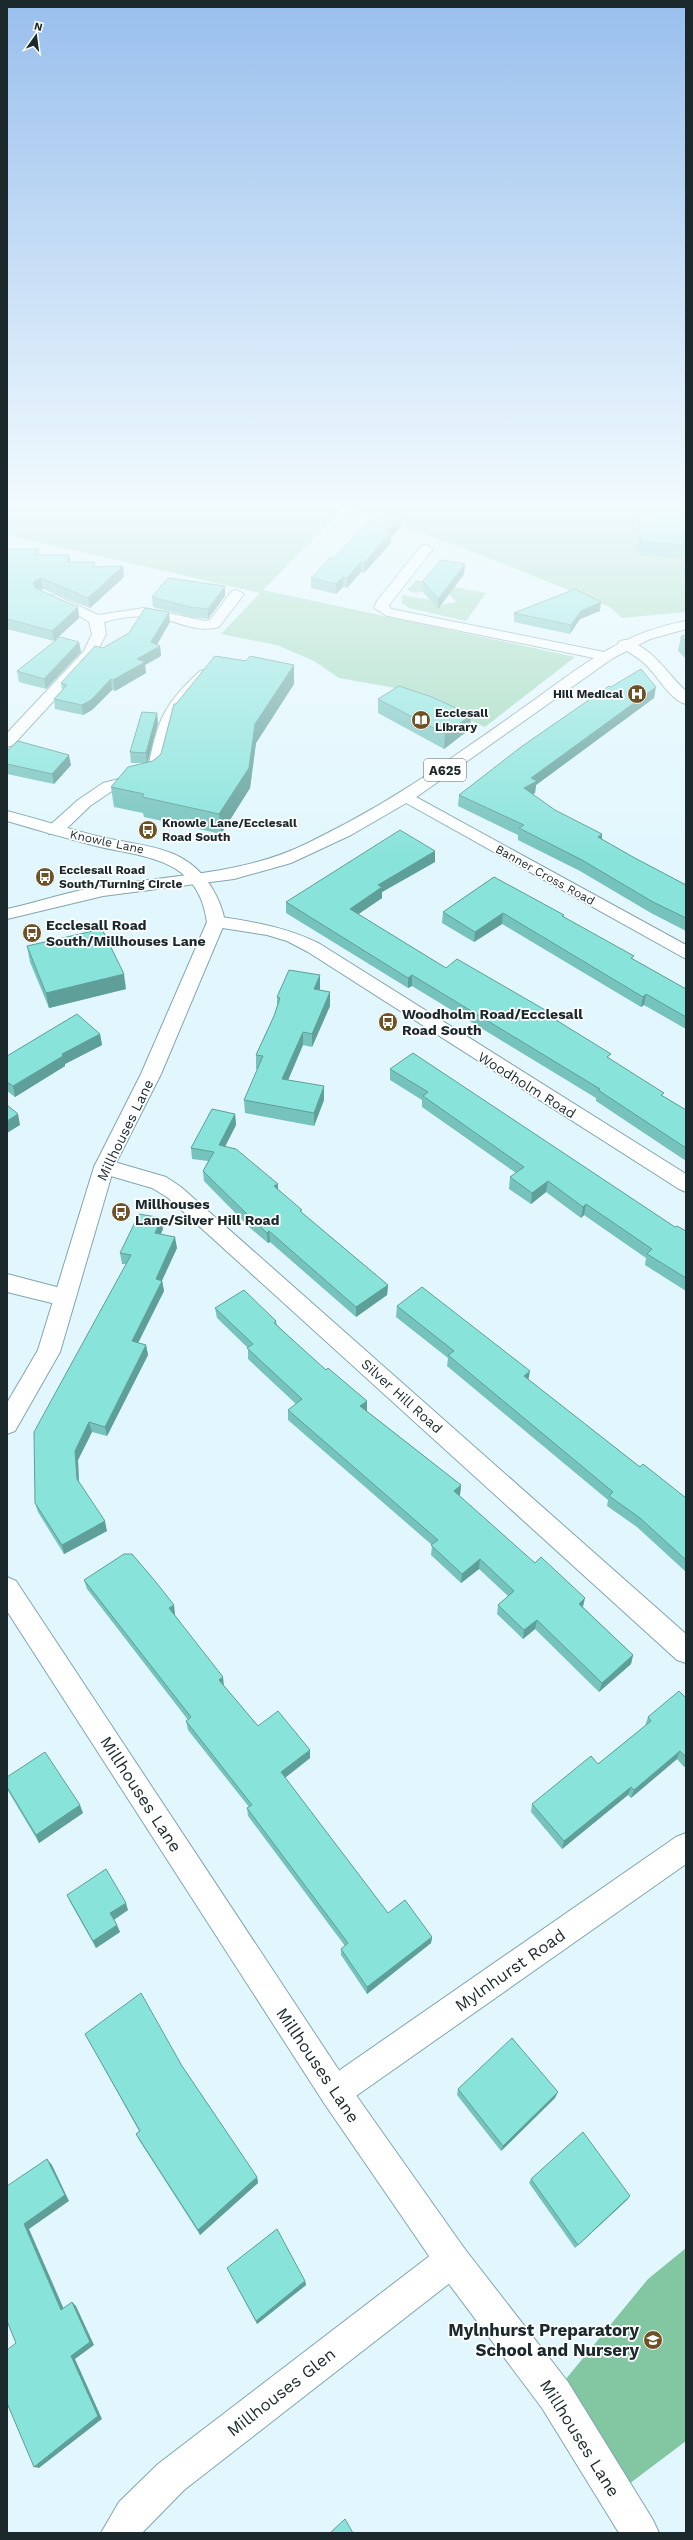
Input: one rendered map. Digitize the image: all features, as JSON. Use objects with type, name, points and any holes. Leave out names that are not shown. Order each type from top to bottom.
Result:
[{"type":"street","points":[[7,742],[90,653],[99,634],[96,622]]},
{"type":"street","points":[[186,622],[197,626],[214,624],[216,622]]},
{"type":"street","points":[[434,622],[604,656]]},
{"type":"street","name":"A625","points":[[7,914],[100,892],[200,881],[239,875],[274,865],[365,821],[440,774],[604,656],[647,634],[686,625]]},
{"type":"street","points":[[625,644],[643,652],[684,694]]},
{"type":"street","points":[[55,830],[84,802],[109,786],[149,776],[156,770],[165,726],[182,695],[205,674]]},
{"type":"street","name":"Banner Cross Road","points":[[405,796],[686,952]]},
{"type":"street","name":"Knowle Lane","points":[[7,816],[55,830],[162,853],[182,865],[200,881]]},
{"type":"street","points":[[200,881],[215,912],[216,922]]},
{"type":"street","name":"Millhouses Lane","points":[[7,1424],[49,1352],[64,1297],[104,1167],[151,1074],[216,922]]},
{"type":"street","name":"Woodholm Road","points":[[216,922],[270,930],[293,937],[314,948],[415,1014],[686,1184]]},
{"type":"street","name":"Silver Hill Road","points":[[104,1167],[159,1182],[174,1192],[686,1651]]},
{"type":"street","points":[[7,1283],[64,1297]]},
{"type":"street","name":"Millhouses Lane","points":[[7,1589],[335,2092],[452,2260],[555,2395],[640,2533]]},
{"type":"street","name":"Mylnhurst Road","points":[[335,2092],[686,1847]]},
{"type":"street","name":"Millhouses Glen","points":[[120,2533],[132,2515],[171,2477],[452,2260]]},
{"type":"green space","points":[[233,622],[410,622],[575,657],[485,727],[401,689],[339,678],[314,661],[277,645],[221,634]]},
{"type":"green space","name":"Mylnhurst Preparatory School and Nursery","points":[[686,2248],[686,2441],[621,2490],[556,2391],[648,2279]]},
{"type":"building","points":[[16,622],[62,622],[52,631]]},
{"type":"building","points":[[136,622],[163,622],[151,642],[160,646],[137,659],[145,662],[113,680],[111,679],[91,700],[82,705],[54,699],[67,685],[61,683],[95,646],[103,648],[129,633]]},
{"type":"building","points":[[555,622],[573,622],[571,625]]},
{"type":"building","points":[[686,635],[686,641],[681,636]]},
{"type":"building","points":[[60,637],[79,642],[44,679],[17,671]]},
{"type":"building","points":[[215,656],[246,661],[250,656],[294,665],[255,724],[249,768],[219,814],[142,797],[144,794],[111,787],[128,767],[153,761],[161,754],[174,704],[176,704]]},
{"type":"building","points":[[641,669],[656,687],[531,778],[537,781],[524,788],[555,810],[602,834],[598,837],[686,885],[686,918],[653,902],[582,860],[519,828],[524,825],[459,795],[521,747],[609,686],[611,687]]},
{"type":"building","points":[[399,686],[432,697],[471,715],[445,734],[378,699]]},
{"type":"building","points":[[142,712],[157,713],[146,753],[130,752]]},
{"type":"building","points":[[18,741],[69,755],[52,774],[7,764],[7,751]]},
{"type":"building","points":[[400,830],[435,851],[378,885],[382,887],[350,909],[446,968],[457,959],[559,1018],[556,1020],[611,1054],[607,1057],[664,1093],[661,1095],[686,1110],[686,1148],[598,1090],[600,1089],[412,975],[408,978],[286,902]]},
{"type":"building","points":[[494,877],[564,915],[562,916],[634,956],[631,958],[686,989],[686,1017],[646,994],[643,997],[503,913],[475,932],[443,912]]},
{"type":"building","points":[[102,929],[124,974],[46,993],[27,946]]},
{"type":"building","points":[[289,970],[320,975],[314,989],[330,992],[312,1034],[303,1032],[282,1079],[324,1086],[314,1113],[244,1100],[263,1056],[256,1055],[274,1016],[280,998],[277,997]]},
{"type":"building","points":[[77,1014],[100,1034],[62,1054],[63,1056],[13,1086],[7,1082],[7,1056]]},
{"type":"building","points":[[413,1053],[675,1227],[677,1226],[686,1231],[686,1278],[647,1254],[652,1249],[586,1204],[583,1207],[548,1181],[532,1193],[510,1177],[524,1167],[423,1096],[428,1092],[390,1069]]},
{"type":"building","points":[[7,1105],[18,1114],[7,1121]]},
{"type":"building","points":[[212,1109],[235,1114],[219,1145],[236,1149],[278,1184],[274,1186],[302,1210],[300,1211],[388,1285],[356,1307],[269,1231],[267,1233],[203,1171],[214,1152],[191,1148]]},
{"type":"building","points":[[139,1214],[162,1218],[155,1233],[175,1237],[156,1279],[162,1281],[132,1341],[146,1345],[105,1427],[89,1422],[75,1451],[77,1479],[105,1521],[62,1545],[35,1503],[34,1432],[131,1255],[120,1253]]},
{"type":"building","points":[[422,1287],[530,1371],[524,1376],[640,1467],[643,1464],[686,1498],[686,1560],[640,1518],[609,1496],[613,1492],[448,1355],[454,1351],[397,1306]]},
{"type":"building","points":[[244,1290],[276,1321],[274,1323],[326,1370],[328,1368],[367,1401],[360,1406],[461,1485],[454,1491],[535,1563],[541,1557],[585,1598],[579,1604],[633,1655],[602,1683],[537,1620],[524,1630],[498,1605],[514,1591],[480,1559],[462,1574],[431,1545],[438,1540],[288,1410],[302,1399],[247,1348],[253,1344],[215,1308]]},
{"type":"building","points":[[124,1554],[132,1554],[174,1605],[169,1608],[223,1677],[219,1680],[258,1726],[278,1711],[310,1750],[281,1772],[388,1913],[405,1900],[432,1937],[367,1987],[341,1949],[348,1943],[247,1808],[252,1805],[186,1721],[191,1717],[84,1580]]},
{"type":"building","points":[[679,1691],[686,1698],[686,1757],[680,1751],[634,1790],[631,1787],[564,1841],[532,1804],[591,1756],[598,1764],[651,1721],[648,1717]]},
{"type":"building","points":[[45,1752],[80,1805],[36,1835],[7,1787],[7,1777]]},
{"type":"building","points":[[106,1869],[126,1903],[110,1913],[117,1925],[93,1941],[67,1895]]},
{"type":"building","points":[[141,1993],[182,2066],[257,2177],[198,2230],[136,2134],[140,2131],[85,2034]]},
{"type":"building","points":[[512,2038],[558,2092],[503,2146],[458,2089]]},
{"type":"building","points":[[583,2132],[630,2196],[578,2245],[531,2179]]},
{"type":"building","points":[[47,2159],[65,2195],[24,2224],[61,2310],[72,2302],[90,2342],[71,2356],[98,2416],[34,2467],[7,2403],[7,2350],[16,2343],[7,2321],[7,2186]]},
{"type":"building","points":[[277,2229],[305,2281],[256,2321],[227,2268]]},
{"type":"building","points":[[345,2519],[353,2533],[330,2533]]},
{"type":"place","name":"Hill Medical","points":[[637,694]]},
{"type":"place","name":"Ecclesall Library","points":[[421,720]]},
{"type":"place","name":"Knowle Lane/Ecclesall Road South","points":[[148,830]]},
{"type":"place","name":"Ecclesall Road South/Turning Circle","points":[[45,877]]},
{"type":"place","name":"Ecclesall Road South/Millhouses Lane","points":[[32,933]]},
{"type":"place","name":"Woodholm Road/Ecclesall Road South","points":[[388,1022]]},
{"type":"place","name":"Millhouses Lane/Silver Hill Road","points":[[121,1212]]},
{"type":"place","name":"Mylnhurst Preparatory School and Nursery","points":[[653,2340]]}]
